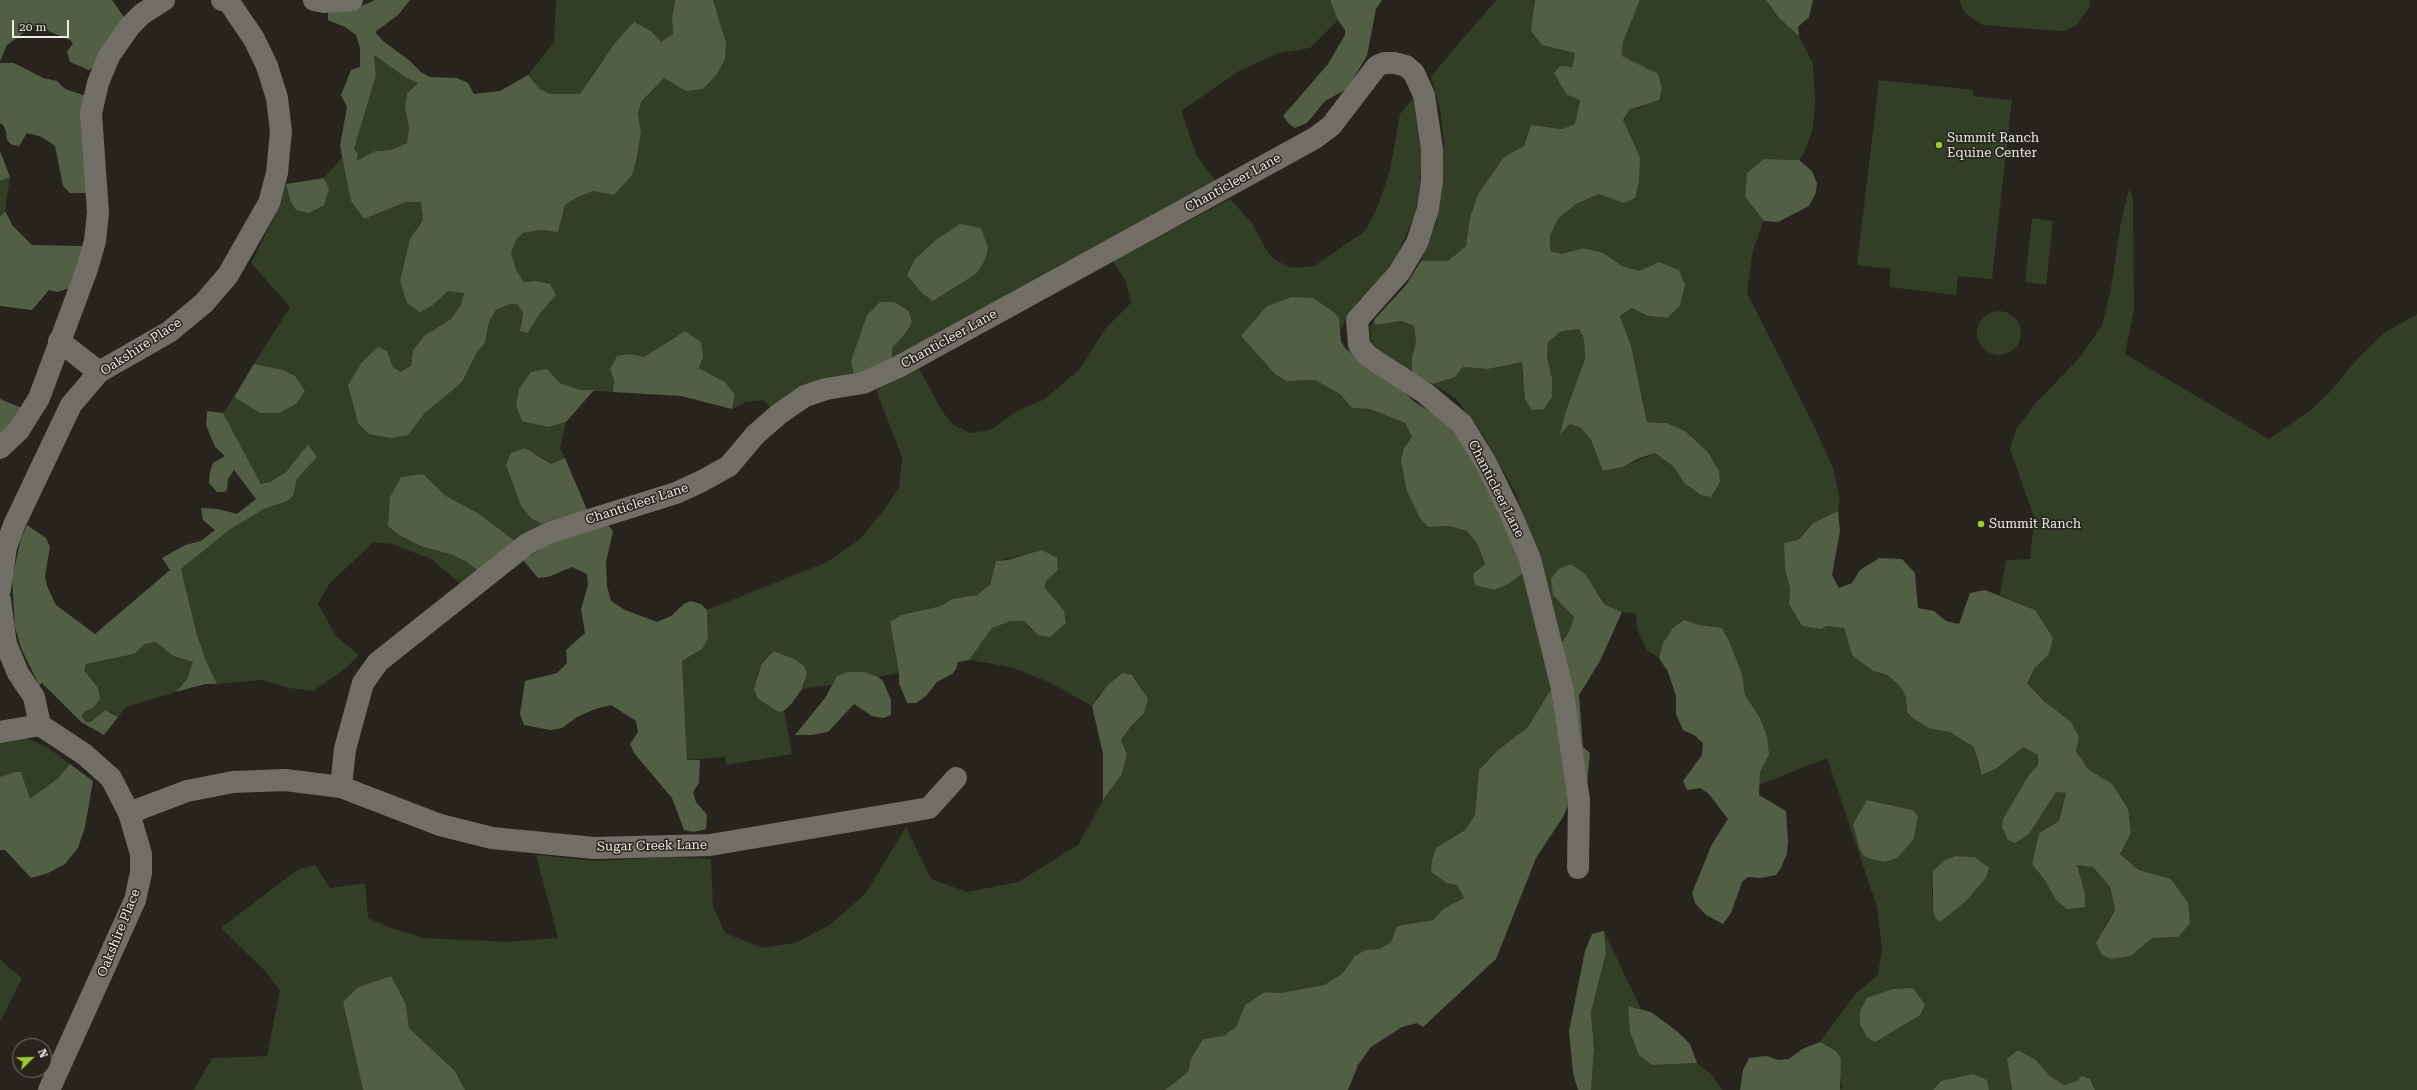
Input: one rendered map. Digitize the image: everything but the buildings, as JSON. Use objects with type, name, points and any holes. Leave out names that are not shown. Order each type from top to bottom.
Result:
[{"type":"street","points":[[0,448],[20,430],[35,404],[87,269],[95,241],[98,199],[91,113],[98,83],[110,56],[130,26],[142,14],[164,0]]},
{"type":"street","points":[[314,0],[324,2],[352,0]]},
{"type":"street","name":"Oakshire Place","points":[[0,589],[6,547],[17,519],[71,405],[99,372],[169,332],[204,303],[228,275],[269,203],[277,173],[281,132],[277,98],[267,66],[254,39],[228,1]]},
{"type":"street","name":"Chanticleer Lane","points":[[341,787],[345,749],[363,683],[378,662],[527,544],[551,532],[676,493],[702,481],[729,466],[755,435],[779,414],[805,396],[826,389],[863,383],[900,366],[1315,138],[1331,126],[1377,66],[1384,63],[1395,63],[1406,66],[1414,73],[1424,95],[1432,149],[1432,180],[1428,209],[1417,243],[1399,273],[1357,320],[1359,345],[1368,356],[1425,393],[1462,424],[1486,463],[1511,514],[1530,559],[1562,688],[1579,800],[1578,868]]},
{"type":"street","points":[[60,341],[99,372]]},
{"type":"street","points":[[0,600],[6,644],[18,673],[34,697],[40,725],[0,732]]},
{"type":"street","name":"Oakshire Place","points":[[40,725],[84,754],[111,778],[129,813],[141,854],[141,874],[135,900],[49,1090]]},
{"type":"street","name":"Sugar Creek Lane","points":[[129,813],[188,791],[233,782],[285,780],[341,787],[440,825],[492,838],[594,848],[710,845],[929,808],[956,778]]},
{"type":"green space","points":[[0,0],[112,0],[126,20],[95,66],[89,70],[70,62],[67,52],[73,43],[70,40],[36,26],[29,29],[7,45],[0,61]]},
{"type":"green space","points":[[375,0],[410,0],[398,15],[375,32],[383,41],[410,61],[421,72],[430,77],[457,78],[468,83],[474,94],[500,91],[528,75],[540,89],[550,94],[580,94],[615,43],[634,22],[651,31],[661,42],[673,34],[672,18],[675,0],[713,0],[726,43],[725,59],[717,74],[703,89],[686,91],[664,78],[641,102],[638,113],[641,133],[632,175],[614,195],[593,191],[578,197],[565,205],[558,232],[540,230],[523,233],[516,240],[511,253],[516,270],[524,282],[536,281],[550,284],[556,295],[538,316],[528,333],[520,331],[523,312],[517,304],[510,304],[496,310],[489,322],[485,343],[477,352],[462,382],[425,413],[408,435],[391,438],[369,434],[358,423],[348,385],[362,362],[378,347],[387,351],[393,367],[401,372],[411,365],[413,350],[424,336],[451,319],[461,305],[464,293],[448,291],[433,305],[420,312],[407,303],[400,281],[410,239],[423,220],[421,202],[406,202],[364,219],[351,201],[340,146],[347,107],[341,95],[351,70],[360,67],[360,48],[356,35],[345,27],[328,20],[328,11],[359,7]],"holes":[[[374,55],[405,77],[418,83],[407,93],[405,108],[409,128],[407,143],[391,150],[375,151],[356,161],[358,154],[354,149],[376,75]]]},
{"type":"green space","points":[[556,0],[675,0],[672,18],[673,34],[661,42],[651,31],[604,59],[580,94],[550,94],[540,89],[528,75],[554,42]]},
{"type":"green space","points":[[713,0],[1330,0],[1338,20],[1310,48],[1279,53],[1239,71],[1181,111],[1197,156],[1218,184],[1055,268],[892,363],[892,348],[905,334],[912,322],[909,310],[880,302],[867,315],[851,361],[854,375],[772,409],[763,400],[745,402],[732,409],[735,395],[725,382],[699,368],[703,357],[685,331],[644,357],[630,354],[610,369],[614,380],[613,392],[580,390],[560,383],[547,369],[549,427],[566,422],[560,448],[565,458],[551,464],[537,454],[506,464],[521,506],[531,518],[542,524],[515,541],[478,513],[446,496],[423,474],[399,535],[423,547],[450,554],[467,562],[478,571],[462,585],[431,559],[392,544],[374,542],[329,584],[318,604],[336,636],[359,655],[345,669],[313,691],[289,688],[261,680],[217,684],[206,661],[197,635],[181,569],[229,530],[264,509],[287,501],[293,496],[297,479],[317,457],[308,444],[286,472],[270,482],[261,484],[223,413],[234,397],[260,412],[305,392],[295,376],[283,370],[254,364],[290,307],[251,263],[278,209],[286,184],[290,200],[329,189],[324,178],[343,156],[351,201],[364,219],[407,202],[421,202],[423,220],[416,229],[433,305],[448,291],[464,292],[461,305],[451,319],[424,336],[413,350],[411,364],[401,372],[393,367],[387,351],[408,435],[425,413],[462,382],[477,352],[485,343],[489,322],[496,310],[510,304],[517,304],[523,312],[520,325],[528,333],[538,316],[556,295],[536,281],[524,282],[516,270],[510,253],[516,240],[522,233],[540,230],[558,232],[565,205],[578,197],[593,191],[614,195],[637,157],[641,133],[638,113],[641,102],[664,78],[714,3]],"holes":[[[985,260],[976,274],[933,301],[923,294]]]},
{"type":"green space","points":[[1330,0],[1382,0],[1376,9],[1367,56],[1347,89],[1325,101],[1307,123],[1295,128],[1289,124],[1283,116],[1328,64],[1345,35],[1345,30],[1338,20]]},
{"type":"green space","points":[[1496,0],[1535,0],[1534,5],[1558,49],[1575,52],[1572,67],[1580,100],[1575,124],[1563,129],[1531,125],[1524,146],[1504,157],[1478,194],[1470,217],[1466,246],[1448,261],[1421,261],[1437,221],[1444,143],[1440,109],[1431,76]]},
{"type":"green space","points":[[1535,0],[1640,0],[1623,42],[1622,56],[1658,74],[1662,88],[1659,100],[1629,110],[1623,120],[1640,157],[1639,182],[1635,198],[1623,203],[1599,194],[1576,204],[1558,219],[1550,236],[1550,251],[1562,254],[1583,248],[1603,253],[1622,266],[1639,271],[1659,262],[1679,270],[1685,285],[1680,306],[1667,318],[1648,316],[1632,308],[1620,316],[1631,346],[1647,422],[1667,423],[1685,431],[1707,451],[1719,471],[1720,482],[1711,497],[1701,495],[1684,483],[1674,467],[1655,453],[1637,459],[1623,467],[1603,471],[1591,440],[1581,428],[1570,424],[1560,435],[1565,414],[1585,359],[1584,339],[1579,329],[1562,331],[1548,342],[1547,357],[1552,378],[1552,397],[1544,409],[1532,410],[1525,399],[1522,362],[1488,369],[1463,367],[1455,377],[1433,384],[1412,374],[1412,357],[1416,342],[1414,326],[1401,321],[1375,325],[1374,320],[1406,285],[1421,261],[1448,261],[1466,246],[1470,217],[1478,194],[1504,157],[1524,146],[1531,125],[1562,129],[1575,124],[1580,100],[1566,94],[1554,73],[1560,66],[1572,67],[1575,53],[1542,45],[1531,31]]},
{"type":"green space","points":[[1640,0],[1766,0],[1779,18],[1799,36],[1813,63],[1815,101],[1813,128],[1804,153],[1799,160],[1764,159],[1745,197],[1764,221],[1753,250],[1747,293],[1813,424],[1833,468],[1840,500],[1838,511],[1813,523],[1797,540],[1785,570],[1790,588],[1789,604],[1827,626],[1844,628],[1852,655],[1877,673],[1887,675],[1900,686],[1906,697],[1907,712],[1931,729],[1950,732],[1975,747],[1978,765],[1997,768],[2023,747],[2038,755],[2038,765],[2028,776],[2003,819],[2029,834],[2056,792],[2066,793],[2059,821],[2039,833],[2032,864],[2044,879],[2056,900],[2085,893],[2077,864],[2093,867],[2110,887],[2115,910],[2103,928],[2102,955],[2111,959],[2131,956],[2152,938],[2178,937],[2171,879],[2139,870],[2120,853],[2131,833],[2112,784],[2088,769],[2076,750],[2079,737],[2027,683],[2034,669],[2049,654],[2035,610],[2000,595],[2006,560],[2030,559],[2032,540],[2034,517],[2010,449],[2016,429],[2036,403],[2081,356],[2102,325],[2111,288],[2120,227],[2129,189],[2133,198],[2134,310],[2125,354],[2269,439],[2312,409],[2329,393],[2359,357],[2384,333],[2417,314],[2417,1090],[2095,1090],[2090,1079],[2064,1085],[2050,1076],[2036,1060],[2010,1082],[2012,1090],[1989,1090],[1990,1087],[1941,1081],[1933,1090],[1840,1090],[1842,1086],[1836,1051],[1820,1042],[1856,993],[1878,975],[1882,948],[1877,907],[1827,758],[1759,785],[1760,772],[1769,755],[1760,718],[1745,695],[1742,674],[1722,628],[1700,625],[1684,620],[1663,643],[1659,658],[1647,650],[1637,629],[1636,613],[1622,612],[1605,605],[1597,591],[1553,595],[1574,617],[1563,644],[1517,495],[1482,433],[1456,399],[1433,384],[1455,377],[1463,367],[1488,369],[1522,362],[1522,377],[1552,378],[1547,357],[1548,342],[1562,331],[1579,329],[1584,339],[1585,359],[1561,434],[1570,424],[1581,428],[1591,440],[1604,471],[1623,467],[1655,453],[1674,467],[1684,483],[1707,451],[1685,431],[1667,423],[1647,422],[1631,346],[1620,316],[1632,308],[1648,316],[1667,318],[1680,306],[1685,285],[1659,262],[1639,271],[1622,266],[1603,253],[1583,248],[1562,254],[1550,251],[1550,236],[1558,219],[1576,204],[1599,194],[1623,203],[1640,157],[1623,120],[1629,110],[1645,106],[1640,65],[1622,57],[1623,42]],"holes":[[[1867,800],[1913,810],[1918,816],[1914,839],[1897,858],[1885,862],[1874,860],[1859,848],[1853,824]],[[1955,856],[1975,857],[1933,909],[1932,887],[1945,860]]]},
{"type":"green space","points":[[1766,0],[1813,0],[1809,17],[1798,27],[1799,36],[1779,18]]},
{"type":"green space","points":[[1959,0],[2090,0],[2089,8],[2077,24],[2067,30],[2057,31],[1983,25],[1965,13]]},
{"type":"green space","points":[[374,55],[405,77],[418,82],[407,93],[405,108],[409,128],[407,143],[391,150],[375,151],[356,161],[354,149],[376,75]]},
{"type":"green space","points":[[0,63],[14,63],[43,78],[57,81],[65,89],[86,96],[87,193],[70,193],[63,186],[55,146],[42,137],[27,133],[19,146],[12,145],[7,140],[6,131],[0,123]]},
{"type":"green space","name":"Summit Ranch Equine Center","points":[[1879,80],[1973,90],[1973,96],[2012,100],[1992,279],[1958,276],[1956,295],[1889,287],[1891,269],[1857,265]]},
{"type":"green space","points":[[1413,98],[1422,155],[1419,194],[1415,214],[1394,263],[1378,284],[1359,300],[1344,322],[1341,331],[1339,319],[1241,336],[1274,373],[1286,381],[1315,380],[1340,394],[1352,408],[1370,409],[1405,423],[1412,437],[1404,448],[1428,527],[1449,526],[1467,531],[1478,545],[1485,564],[1473,574],[1524,572],[1549,662],[1547,674],[1551,689],[1528,727],[1498,750],[1479,770],[1475,815],[1465,830],[1454,837],[1447,883],[1457,885],[1464,898],[1443,909],[1433,920],[1397,926],[1391,942],[1379,949],[1365,950],[1355,956],[1342,974],[1324,985],[1281,993],[1265,992],[1245,1005],[1236,1027],[1223,1036],[1203,1039],[1191,1059],[1188,1072],[1165,1090],[465,1090],[455,1071],[409,1028],[406,1004],[391,976],[358,987],[343,1002],[363,1090],[194,1090],[212,1058],[267,1056],[280,990],[263,969],[221,928],[297,870],[315,865],[330,888],[365,883],[368,918],[388,927],[424,938],[508,942],[558,938],[536,855],[596,861],[669,857],[711,859],[713,906],[725,933],[762,948],[795,943],[830,925],[866,893],[906,827],[931,879],[967,892],[1018,882],[1078,845],[1103,800],[1122,774],[1127,754],[1121,740],[1131,726],[1144,713],[1137,681],[1132,675],[1122,673],[1097,697],[1092,706],[1049,682],[1011,667],[969,660],[992,628],[1011,621],[1024,621],[1032,631],[1054,599],[1045,588],[1046,581],[1058,570],[1020,556],[996,561],[990,585],[977,595],[952,599],[941,606],[901,615],[890,622],[899,673],[878,677],[865,672],[837,676],[832,685],[802,689],[805,684],[772,651],[761,665],[757,674],[779,712],[784,711],[792,754],[726,765],[725,757],[687,760],[682,661],[702,649],[708,627],[707,610],[827,562],[860,539],[883,511],[899,488],[902,457],[876,390],[919,368],[942,411],[952,424],[970,433],[991,430],[1017,411],[1045,399],[1080,369],[1105,329],[1131,303],[1125,280],[1113,261],[1230,199],[1252,223],[1265,248],[1274,259],[1291,268],[1314,266],[1365,231],[1378,206],[1390,170],[1400,114]]},
{"type":"green space","points":[[0,151],[10,177],[0,181]]},
{"type":"green space","points":[[1764,159],[1799,160],[1812,171],[1817,183],[1816,192],[1809,206],[1778,222],[1764,221],[1745,197],[1747,173]]},
{"type":"green space","points":[[10,177],[5,211],[0,217],[0,181]]},
{"type":"green space","points":[[324,178],[329,189],[324,205],[309,213],[296,210],[290,200],[286,184]]},
{"type":"green space","points":[[5,211],[13,226],[32,245],[82,246],[83,252],[73,287],[57,292],[49,290],[32,310],[0,306],[0,217]]},
{"type":"green space","points":[[2032,218],[2053,221],[2046,285],[2025,282]]},
{"type":"green space","points":[[960,224],[981,228],[988,248],[985,260],[976,274],[933,301],[923,294],[907,275],[915,259],[937,239]]},
{"type":"green space","points":[[1291,297],[1313,298],[1335,313],[1339,318],[1341,341],[1345,348],[1361,362],[1390,380],[1416,403],[1440,417],[1462,440],[1489,492],[1515,511],[1524,572],[1510,583],[1494,590],[1475,585],[1473,574],[1485,564],[1478,545],[1467,531],[1449,526],[1428,527],[1420,518],[1407,491],[1401,461],[1404,448],[1412,437],[1405,423],[1370,409],[1352,408],[1340,394],[1315,380],[1286,381],[1274,373],[1241,336],[1266,307]]},
{"type":"green space","points":[[880,302],[894,302],[909,311],[912,322],[905,334],[892,348],[892,363],[854,375],[851,361],[867,315]]},
{"type":"green space","points":[[1995,311],[2003,311],[2015,317],[2021,329],[2021,337],[2015,349],[2003,355],[1995,355],[1983,349],[1977,337],[1977,329],[1983,317]]},
{"type":"green space","points":[[1374,320],[1375,325],[1401,321],[1414,326],[1416,342],[1412,357],[1412,374],[1377,349],[1371,339],[1370,328]]},
{"type":"green space","points":[[685,331],[701,342],[703,357],[699,368],[725,382],[735,395],[732,409],[681,396],[613,392],[614,380],[610,369],[617,356],[630,354],[644,357]]},
{"type":"green space","points":[[254,364],[283,370],[295,376],[305,391],[296,404],[279,413],[260,413],[234,397]]},
{"type":"green space","points":[[547,369],[560,383],[580,390],[594,390],[566,422],[549,427],[522,421],[516,406],[519,389],[531,372]]},
{"type":"green space","points":[[0,399],[27,410],[0,439]]},
{"type":"green space","points":[[207,411],[223,413],[261,484],[270,482],[286,472],[308,444],[317,457],[297,479],[293,496],[287,501],[264,509],[229,530],[181,569],[197,635],[206,661],[217,684],[205,684],[176,692],[187,679],[193,662],[173,656],[156,642],[145,644],[134,654],[86,664],[84,670],[98,688],[100,699],[94,707],[84,712],[82,717],[86,722],[91,722],[105,710],[118,717],[104,735],[81,722],[42,683],[39,685],[21,648],[15,627],[12,579],[21,538],[27,525],[46,538],[50,547],[45,576],[47,586],[56,605],[95,634],[170,570],[162,558],[185,545],[201,541],[215,530],[203,520],[201,508],[218,509],[237,514],[256,499],[234,470],[228,479],[227,490],[224,492],[217,492],[209,483],[213,463],[225,456],[215,447],[206,425]]},
{"type":"green space","points":[[525,448],[551,464],[565,458],[587,510],[542,524],[531,518],[521,506],[506,465],[511,453]]},
{"type":"green space","points":[[423,474],[446,496],[478,513],[515,541],[478,571],[467,562],[450,554],[423,547],[399,535],[388,526],[390,497],[401,477]]},
{"type":"green space","points":[[1838,511],[1840,531],[1832,575],[1839,588],[1852,583],[1860,570],[1879,558],[1902,559],[1915,573],[1918,608],[1934,611],[1946,621],[1959,624],[1970,593],[1985,590],[2035,610],[2053,638],[2049,654],[2034,669],[2027,683],[2044,701],[2071,722],[2079,737],[2076,751],[2088,769],[2112,784],[2128,809],[2131,833],[2120,854],[2139,870],[2171,879],[2188,903],[2190,923],[2178,937],[2152,938],[2131,956],[2111,959],[2102,955],[2096,943],[2115,910],[2110,887],[2093,867],[2077,865],[2085,893],[2085,907],[2067,909],[2056,900],[2044,879],[2032,864],[2039,833],[2059,821],[2066,793],[2056,792],[2029,834],[2015,843],[2008,840],[2002,827],[2003,819],[2028,776],[2038,765],[2038,755],[2023,747],[1997,768],[1982,775],[1974,747],[1950,732],[1931,729],[1914,719],[1907,712],[1906,697],[1900,686],[1887,675],[1873,671],[1852,655],[1844,628],[1827,626],[1821,629],[1802,626],[1789,604],[1790,588],[1785,570],[1784,543],[1798,540],[1813,523]]},
{"type":"green space","points":[[608,525],[613,531],[606,562],[607,586],[611,601],[625,610],[657,622],[671,616],[684,604],[691,601],[701,604],[707,610],[708,639],[702,649],[682,661],[687,760],[700,760],[699,783],[693,792],[696,802],[707,815],[706,829],[694,832],[684,830],[672,798],[634,753],[630,744],[638,732],[636,721],[611,705],[595,709],[577,717],[562,728],[550,730],[524,725],[520,714],[525,681],[557,673],[567,663],[566,650],[585,633],[581,609],[588,585],[587,574],[572,567],[548,577],[538,578],[523,560],[565,535]]},
{"type":"green space","points":[[1042,550],[1057,558],[1058,570],[1046,581],[1045,588],[1064,611],[1066,623],[1050,637],[1038,635],[1024,621],[1011,621],[992,628],[969,660],[958,662],[956,669],[952,674],[937,682],[926,696],[916,703],[907,703],[899,683],[899,673],[890,622],[901,615],[941,606],[952,599],[977,595],[990,585],[996,561],[1008,560]]},
{"type":"green space","points":[[1571,564],[1585,574],[1605,605],[1622,612],[1600,661],[1579,695],[1583,747],[1590,753],[1587,784],[1570,801],[1563,817],[1536,858],[1496,959],[1423,1027],[1417,1023],[1402,1027],[1371,1047],[1358,1065],[1348,1090],[1165,1090],[1188,1072],[1191,1059],[1203,1039],[1223,1036],[1236,1027],[1245,1005],[1265,992],[1281,993],[1324,985],[1342,974],[1355,956],[1365,950],[1379,949],[1391,942],[1397,926],[1433,920],[1443,909],[1464,898],[1457,885],[1447,883],[1431,872],[1432,860],[1436,848],[1465,830],[1475,815],[1479,770],[1498,750],[1528,727],[1551,689],[1547,674],[1549,662],[1569,632],[1574,617],[1553,595],[1551,579],[1559,569]]},
{"type":"green space","points":[[1684,620],[1700,625],[1722,628],[1729,641],[1742,674],[1745,695],[1760,718],[1767,736],[1769,755],[1760,772],[1759,795],[1786,811],[1788,841],[1787,853],[1781,868],[1776,875],[1760,878],[1748,877],[1742,882],[1731,913],[1723,924],[1706,915],[1695,903],[1692,893],[1712,844],[1728,819],[1708,793],[1700,788],[1687,790],[1683,781],[1702,755],[1703,743],[1694,735],[1683,730],[1676,714],[1676,696],[1668,672],[1659,658],[1663,643],[1673,628]]},
{"type":"green space","points":[[157,642],[173,656],[193,662],[187,679],[176,692],[126,707],[118,717],[111,711],[99,715],[91,722],[86,722],[82,717],[84,712],[94,707],[98,688],[83,670],[86,664],[133,654],[145,644]]},
{"type":"green space","points":[[773,651],[794,659],[804,666],[807,673],[802,689],[792,703],[784,711],[779,712],[758,699],[754,689],[761,665]]},
{"type":"green space","points":[[848,672],[865,672],[878,677],[883,681],[891,700],[891,715],[883,718],[872,716],[854,704],[828,732],[811,735],[795,735],[825,698],[837,676]]},
{"type":"green space","points":[[1122,673],[1132,675],[1148,699],[1144,713],[1131,726],[1121,740],[1127,754],[1122,774],[1103,800],[1103,754],[1092,706],[1107,686]]},
{"type":"green space","points":[[0,737],[21,737],[33,741],[47,747],[70,764],[57,779],[29,800],[21,772],[14,772],[0,777]]},
{"type":"green space","points":[[70,764],[93,781],[85,827],[78,848],[65,864],[48,873],[31,878],[5,850],[0,850],[0,777],[14,772],[21,772],[30,799],[57,779]]},
{"type":"green space","points":[[1867,800],[1913,810],[1918,816],[1914,839],[1897,858],[1885,862],[1874,860],[1864,856],[1859,848],[1853,824]]},
{"type":"green space","points":[[1955,856],[1975,857],[1989,868],[1986,878],[1966,901],[1940,922],[1935,917],[1933,909],[1933,871],[1945,860]]},
{"type":"green space","points":[[1604,931],[1641,1009],[1628,1006],[1652,1065],[1697,1063],[1712,1075],[1722,1090],[1591,1090],[1594,1049],[1591,1012],[1606,953]]},
{"type":"green space","points":[[1604,931],[1606,953],[1591,1012],[1594,1049],[1591,1090],[1578,1090],[1573,1073],[1569,1031],[1585,951],[1592,934]]},
{"type":"green space","points":[[0,960],[22,978],[0,1022]]},
{"type":"green space","points":[[391,976],[406,1004],[409,1028],[455,1071],[465,1090],[363,1090],[343,1002],[358,987]]},
{"type":"green space","points":[[1913,988],[1925,1005],[1920,1015],[1875,1042],[1867,1037],[1860,1024],[1860,1011],[1867,998],[1893,989]]},
{"type":"green space","points":[[1628,1006],[1651,1012],[1678,1032],[1690,1044],[1697,1063],[1652,1065],[1639,1055],[1630,1032]]},
{"type":"green space","points":[[1820,1042],[1836,1051],[1841,1059],[1840,1090],[1740,1090],[1743,1070],[1749,1058],[1766,1056],[1778,1060],[1789,1059],[1802,1049]]},
{"type":"green space","points":[[2018,1050],[2036,1060],[2050,1076],[2064,1085],[2077,1081],[2082,1076],[2090,1079],[2095,1090],[2012,1090],[2007,1059]]},
{"type":"green space","points":[[1973,1074],[1987,1080],[1989,1090],[1933,1090],[1941,1081]]},
{"type":"place","name":"Summit Ranch Equine Center","points":[[1939,145]]},
{"type":"place","name":"Summit Ranch","points":[[1981,524]]}]
